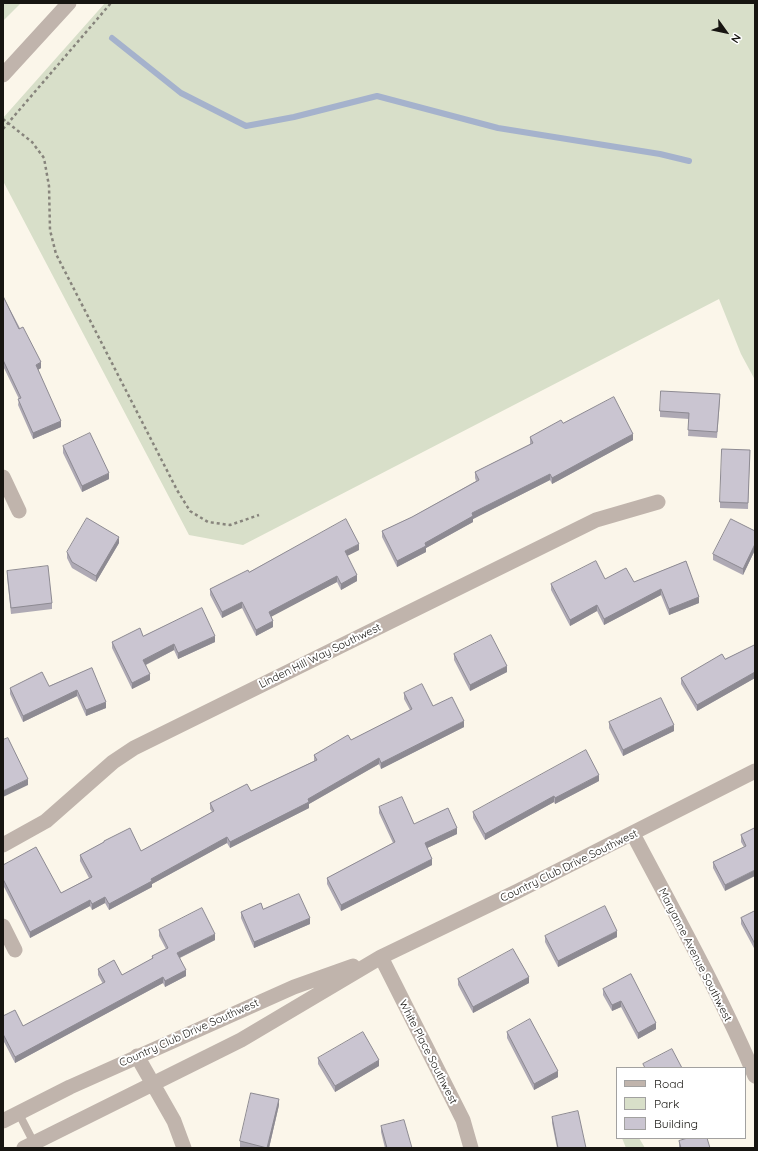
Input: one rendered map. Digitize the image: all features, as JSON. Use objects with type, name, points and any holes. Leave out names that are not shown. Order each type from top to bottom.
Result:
[{"type":"street","points":[[3,74],[69,3]]},
{"type":"street","points":[[3,477],[19,511]]},
{"type":"street","name":"Linden Hill Way Southwest","points":[[3,845],[46,821],[113,762],[134,748],[596,520],[658,502]]},
{"type":"street","name":"Country Club Drive Southwest","points":[[29,1146],[241,1040],[381,957],[633,834],[755,771]]},
{"type":"street","name":"Maryanne Avenue Southwest","points":[[633,834],[676,914],[744,1050],[755,1076]]},
{"type":"street","points":[[3,926],[15,950]]},
{"type":"street","name":"Country Club Drive Southwest","points":[[3,1121],[136,1056],[294,987],[381,957]]},
{"type":"street","name":"White Place Southwest","points":[[381,957],[463,1120],[471,1148]]},
{"type":"street","points":[[136,1056],[174,1121],[184,1148]]},
{"type":"lane","points":[[19,1114],[29,1146]]},
{"type":"path","points":[[3,129],[111,3]]},
{"type":"path","points":[[3,119],[32,142],[44,158],[48,186],[50,230],[56,254],[177,490],[190,511],[208,522],[230,526],[259,515]]},
{"type":"green space","points":[[3,3],[21,3],[3,21]]},
{"type":"green space","points":[[105,3],[755,3],[755,380],[741,354],[719,299],[243,545],[189,535],[3,181],[3,118]]},
{"type":"green space","points":[[622,1139],[640,1139],[645,1148],[626,1148]]},
{"type":"building","points":[[3,296],[19,329],[23,327],[41,362],[36,365],[61,421],[33,433],[18,399],[21,398],[3,360]]},
{"type":"building","points":[[661,391],[720,394],[717,432],[688,430],[689,413],[660,411]]},
{"type":"building","points":[[614,397],[633,434],[552,478],[550,474],[472,513],[473,516],[425,543],[426,546],[397,561],[382,531],[412,517],[479,480],[475,472],[533,443],[530,437],[561,420],[563,423]]},
{"type":"building","points":[[90,433],[109,473],[82,486],[63,446]]},
{"type":"building","points":[[722,449],[750,450],[748,503],[720,502]]},
{"type":"building","points":[[87,518],[119,537],[96,576],[72,562],[67,552]]},
{"type":"building","points":[[346,519],[359,544],[345,551],[357,575],[341,584],[337,576],[269,612],[273,621],[256,630],[242,602],[222,612],[210,589],[248,570],[249,572]]},
{"type":"building","points":[[731,519],[755,531],[755,544],[743,569],[713,554]]},
{"type":"building","points":[[596,561],[605,579],[626,568],[634,582],[686,561],[699,597],[669,609],[661,589],[604,619],[597,605],[570,620],[551,584]]},
{"type":"building","points":[[48,566],[52,603],[11,608],[7,571]]},
{"type":"building","points":[[202,608],[215,636],[178,653],[174,644],[143,660],[150,674],[132,683],[112,642],[140,628],[143,636]]},
{"type":"building","points":[[491,635],[507,666],[470,685],[454,654]]},
{"type":"building","points":[[755,645],[755,672],[697,705],[681,678],[722,654],[725,659]]},
{"type":"building","points":[[92,668],[106,702],[86,710],[77,690],[23,716],[10,688],[42,672],[49,686]]},
{"type":"building","points":[[422,684],[433,706],[452,697],[464,721],[381,763],[379,758],[308,799],[309,802],[230,842],[227,837],[151,879],[152,881],[109,904],[105,897],[92,904],[90,900],[30,932],[3,879],[3,865],[36,847],[61,893],[92,877],[80,855],[104,841],[130,828],[141,851],[214,811],[210,803],[247,784],[251,791],[317,760],[314,755],[348,735],[351,740],[412,709],[404,693]]},
{"type":"building","points":[[661,698],[674,725],[623,750],[609,722]]},
{"type":"building","points":[[8,738],[28,779],[3,791],[3,740]]},
{"type":"building","points":[[586,750],[599,775],[555,798],[554,796],[485,834],[473,812]]},
{"type":"building","points":[[402,797],[414,824],[448,808],[457,828],[425,843],[432,859],[341,905],[327,878],[395,842],[379,807]]},
{"type":"building","points":[[755,828],[755,870],[725,885],[713,862],[746,846],[741,835]]},
{"type":"building","points":[[299,894],[310,918],[254,942],[241,912],[261,903],[263,909]]},
{"type":"building","points":[[605,906],[617,931],[558,961],[545,936]]},
{"type":"building","points":[[202,908],[215,934],[177,953],[186,970],[165,981],[163,977],[15,1057],[3,1034],[3,1016],[15,1010],[23,1026],[105,982],[98,969],[114,960],[122,975],[168,948],[159,930]]},
{"type":"building","points":[[755,911],[755,944],[741,918]]},
{"type":"building","points":[[513,949],[529,977],[473,1007],[458,979]]},
{"type":"building","points":[[631,974],[656,1023],[638,1033],[621,1001],[612,1005],[603,989]]},
{"type":"building","points":[[530,1019],[558,1071],[534,1084],[507,1032]]},
{"type":"building","points":[[363,1032],[379,1060],[335,1086],[318,1058]]},
{"type":"building","points":[[672,1049],[681,1067],[644,1067],[643,1064]]},
{"type":"building","points":[[251,1093],[279,1099],[267,1148],[240,1141]]},
{"type":"building","points":[[578,1111],[586,1148],[558,1148],[552,1117]]},
{"type":"building","points":[[404,1120],[412,1148],[387,1148],[381,1126]]},
{"type":"building","points":[[685,1139],[707,1139],[710,1148],[681,1148],[679,1141]]},
{"type":"waterway","points":[[112,38],[181,93],[246,126],[294,117],[377,96],[498,128],[660,154],[689,161]]}]
